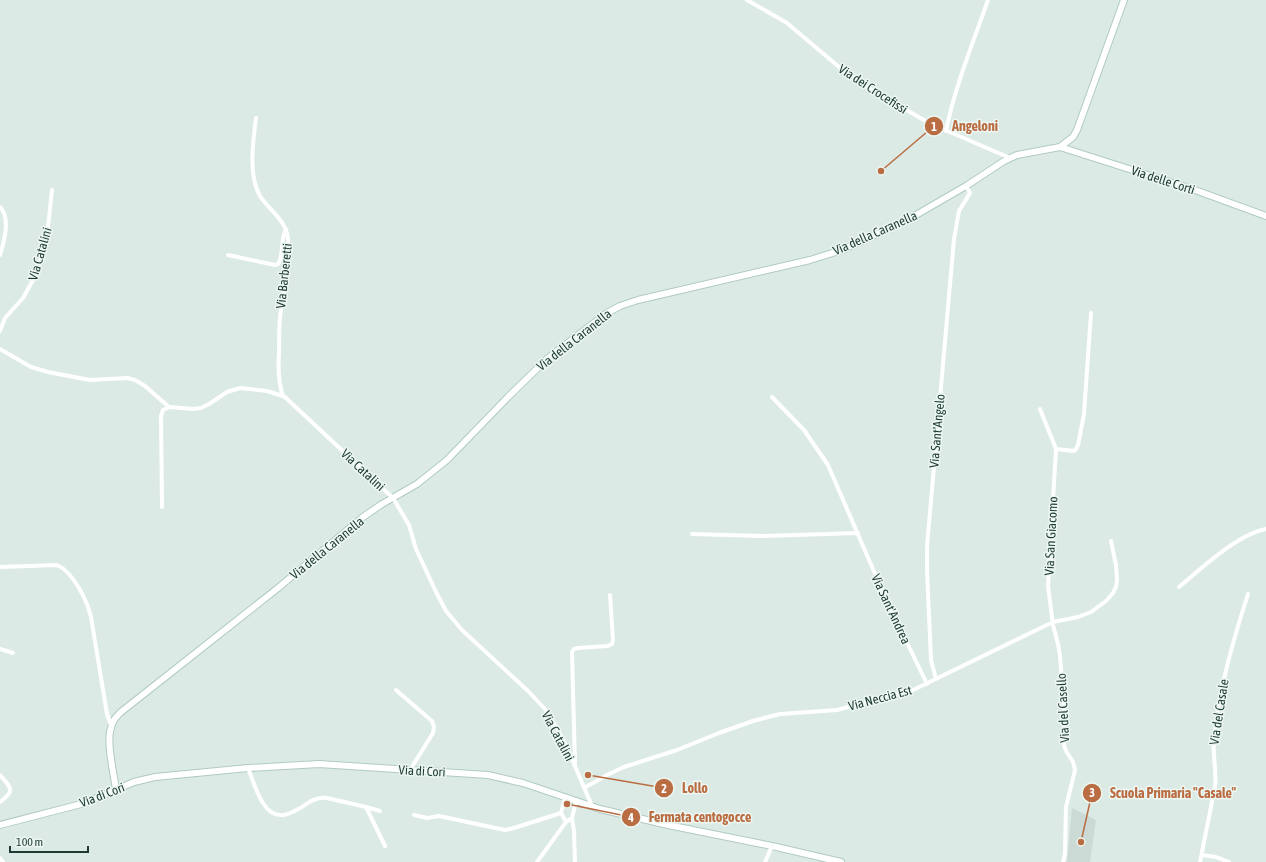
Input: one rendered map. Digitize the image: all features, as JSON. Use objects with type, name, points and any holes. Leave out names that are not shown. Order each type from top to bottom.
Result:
[{"type":"main road","points":[[1060,147],[1073,137],[1077,130],[1124,0]]},
{"type":"main road","name":"Via della Caranella","points":[[111,725],[124,709],[363,517],[417,484],[440,467],[543,362],[617,307],[638,300],[796,263],[834,252],[902,223],[966,186],[998,164],[1010,158],[1017,155],[1060,147]]},
{"type":"main road","name":"Via delle Corti","points":[[1060,147],[1195,190],[1266,216]]},
{"type":"main road","points":[[111,725],[110,742],[116,790]]},
{"type":"main road","name":"Via di Cori","points":[[0,825],[81,804],[138,781],[155,776],[295,764],[325,764],[492,776],[519,782],[592,807],[841,862]]},
{"type":"street","name":"Via dei Crocefissi","points":[[747,0],[757,2],[787,23],[839,68],[860,83],[910,113],[946,131],[1010,158]]},
{"type":"street","points":[[946,131],[949,115],[970,49],[988,0]]},
{"type":"street","name":"Via Barberetti","points":[[256,118],[253,151],[255,183],[261,197],[286,229],[288,239],[287,263],[280,322],[278,362],[279,384],[283,396]]},
{"type":"street","name":"Via Sant'Angelo","points":[[936,680],[931,660],[927,546],[954,239],[959,211],[970,193],[966,186]]},
{"type":"street","name":"Via Catalini","points":[[0,331],[7,315],[22,300],[28,291],[38,269],[49,227],[52,190]]},
{"type":"street","points":[[0,207],[5,214],[6,225],[5,237],[0,255]]},
{"type":"street","points":[[228,255],[278,264],[280,261],[282,241],[286,229]]},
{"type":"street","points":[[1056,449],[1074,451],[1078,445],[1084,414],[1091,313]]},
{"type":"street","points":[[0,349],[29,366],[45,372],[87,379],[127,378],[135,380],[145,386],[169,407],[164,409],[161,416],[162,507]]},
{"type":"street","name":"Via Catalini","points":[[169,407],[202,408],[227,392],[240,388],[265,390],[283,396],[299,409],[393,498],[410,527],[413,542],[437,596],[448,614],[462,630],[526,688],[543,707],[554,723],[575,766],[592,807]]},
{"type":"street","name":"Via Sant'Andrea","points":[[772,397],[804,430],[821,453],[835,480],[889,606],[926,684]]},
{"type":"street","name":"Via San Giacomo","points":[[1040,409],[1056,449],[1048,586],[1053,622]]},
{"type":"street","points":[[1179,587],[1221,553],[1246,536],[1256,531],[1266,529]]},
{"type":"street","points":[[692,534],[764,536],[858,533]]},
{"type":"street","name":"Via Neccia Est","points":[[584,788],[624,767],[678,750],[755,720],[780,714],[841,709],[905,693],[936,680],[1053,622],[1078,617],[1091,612],[1113,593],[1116,585],[1116,563],[1111,541]]},
{"type":"street","points":[[0,567],[57,565],[63,569],[79,588],[86,601],[91,617],[107,714],[111,725]]},
{"type":"street","name":"Via del Casale","points":[[1200,862],[1215,783],[1213,749],[1214,733],[1229,658],[1248,594]]},
{"type":"street","points":[[575,766],[572,652],[574,649],[578,648],[608,646],[612,644],[610,595]]},
{"type":"street","name":"Via del Casello","points":[[1053,622],[1061,662],[1064,708],[1064,744],[1066,751],[1073,762],[1075,770],[1067,805],[1065,854],[1063,862]]},
{"type":"street","points":[[0,649],[13,653]]},
{"type":"street","points":[[396,690],[432,721],[434,725],[432,733],[409,771]]},
{"type":"street","points":[[248,768],[263,805],[268,811],[275,815],[281,816],[287,814],[312,800],[320,798],[327,798],[380,810]]},
{"type":"street","points":[[0,775],[9,786],[10,791],[9,795],[0,802]]},
{"type":"street","points":[[565,798],[561,813],[566,822]]},
{"type":"street","points":[[575,862],[574,828],[572,818],[576,801]]},
{"type":"street","points":[[366,807],[385,846]]},
{"type":"street","points":[[414,815],[427,818],[436,816],[505,830],[561,813]]},
{"type":"street","points":[[538,862],[566,822],[572,818]]},
{"type":"street","points":[[765,862],[772,846]]},
{"type":"street","points":[[1202,855],[1216,857],[1229,862]]},
{"type":"street","points":[[0,858],[3,862]]},
{"type":"shaded area","points":[[1072,808],[1096,820],[1090,862],[1067,862]]},
{"type":"place","name":"Angeloni","points":[[881,171]]},
{"type":"place","name":"Lollo","points":[[588,775]]},
{"type":"place","name":"Fermata centogocce","points":[[567,804]]},
{"type":"place","name":"Scuola Primaria \"Casale\"","points":[[1081,842]]}]
